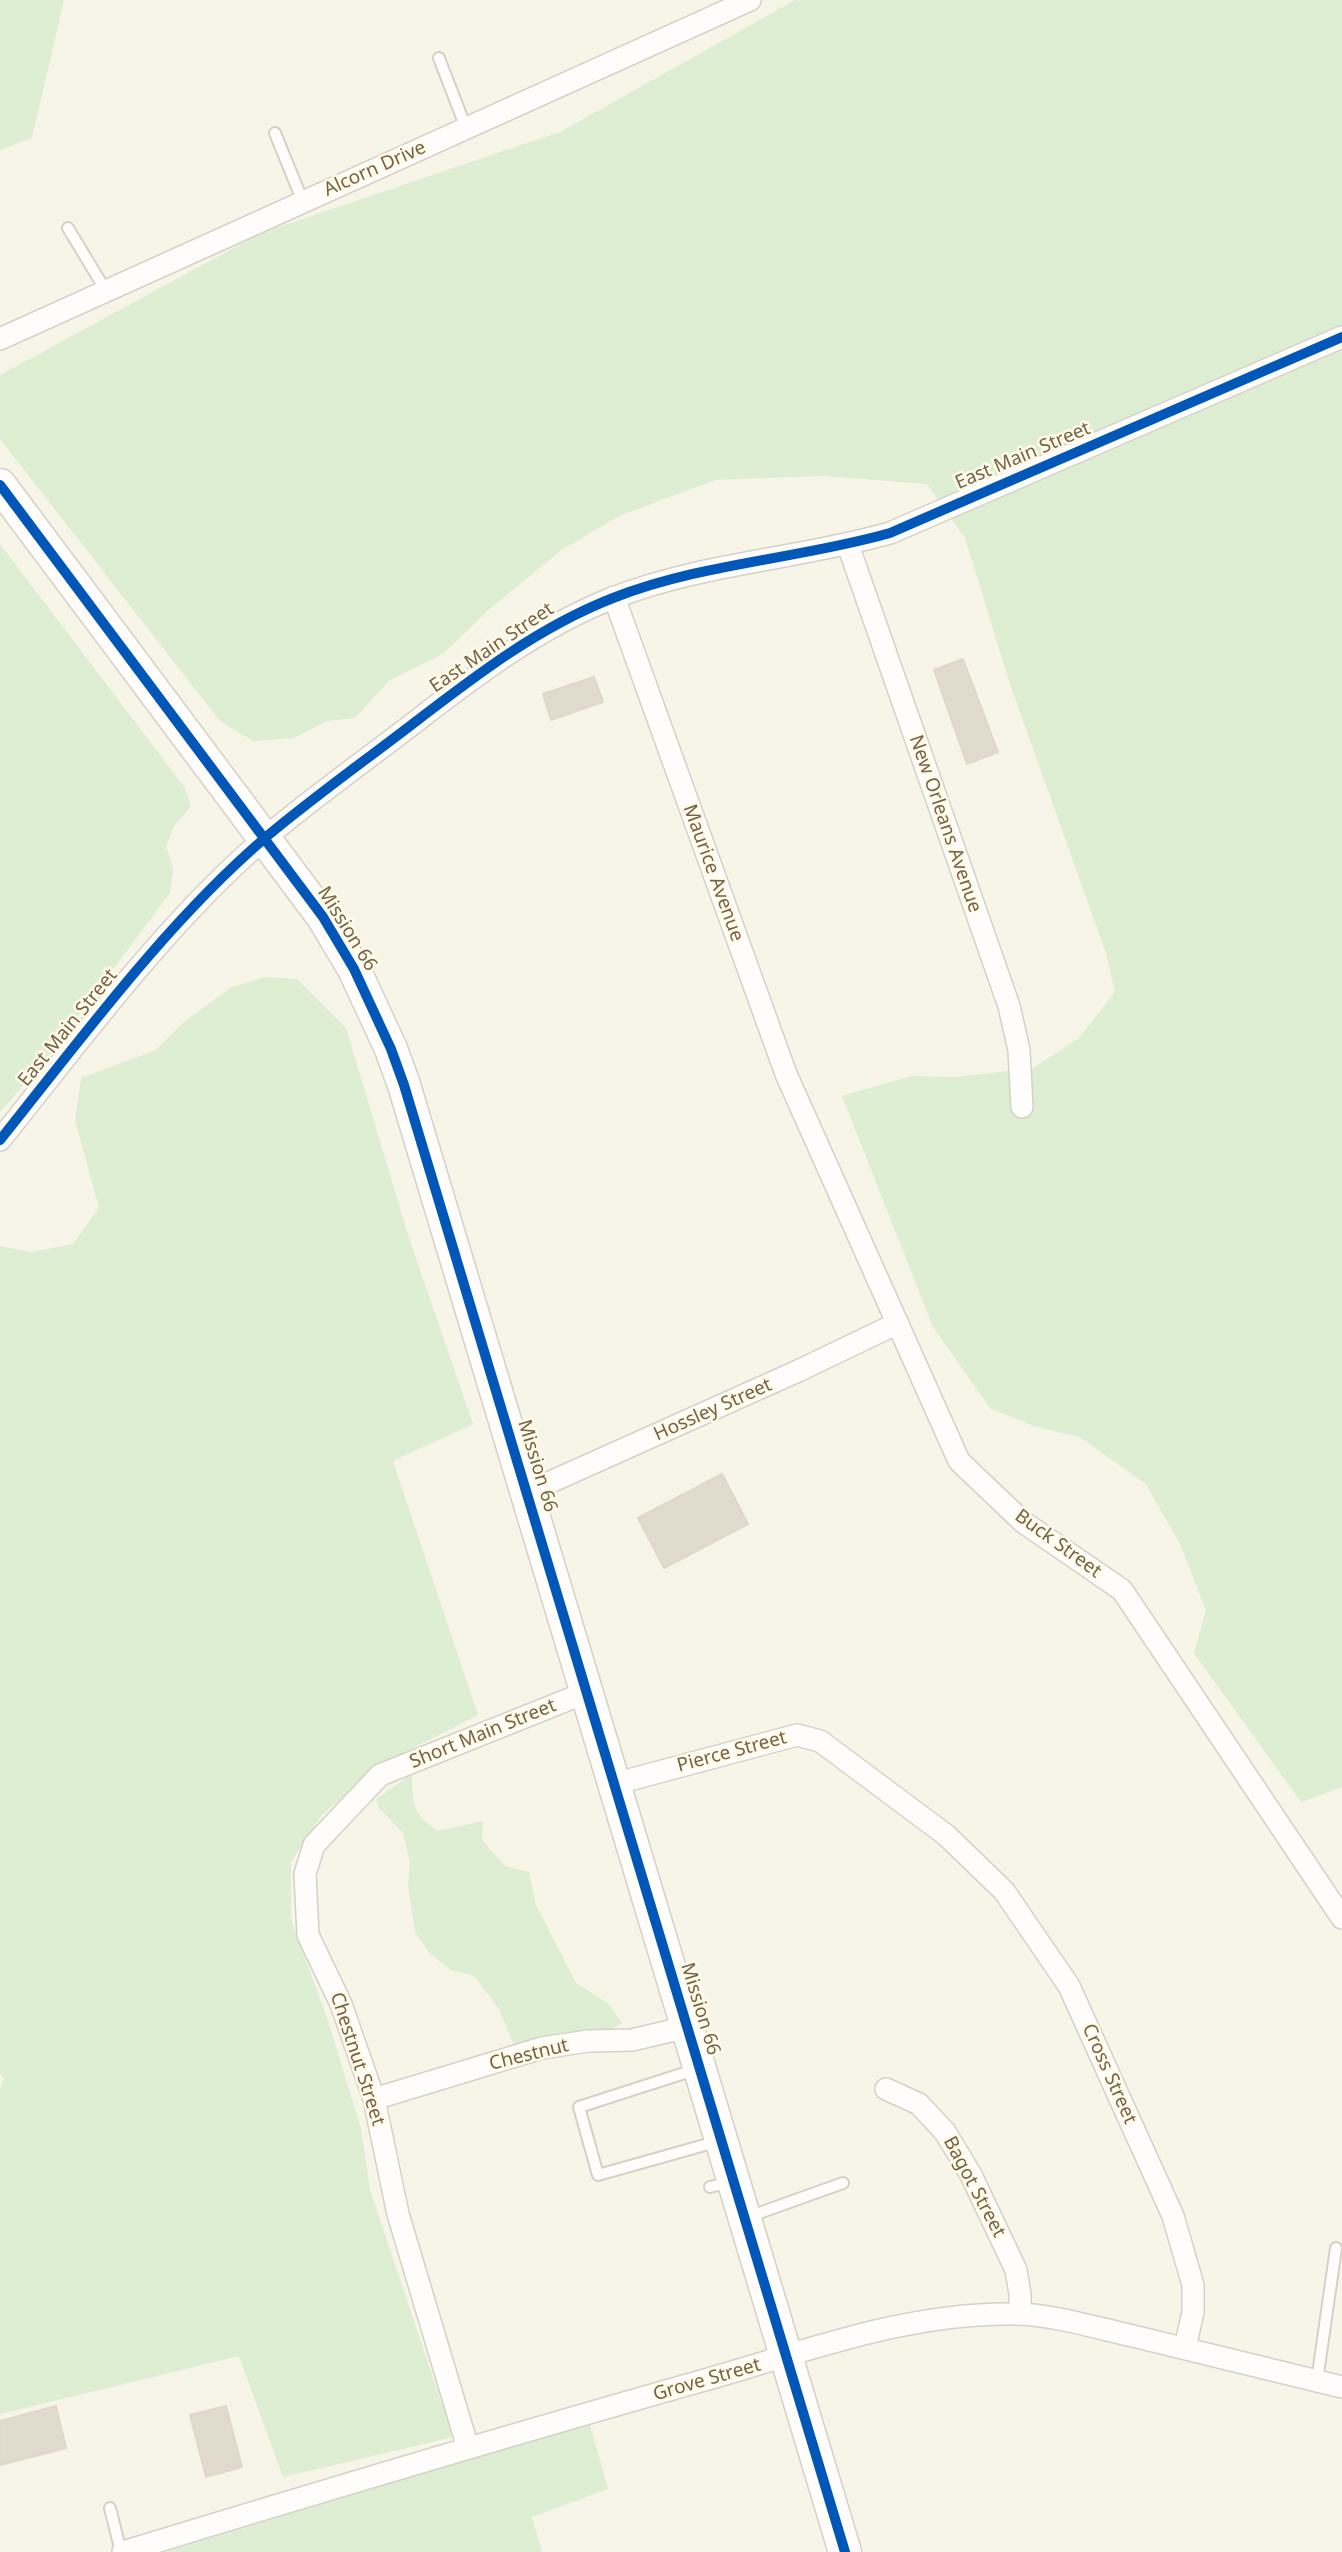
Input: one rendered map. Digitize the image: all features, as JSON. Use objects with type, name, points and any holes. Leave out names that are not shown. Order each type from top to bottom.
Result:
[{"type":"street","name":"Alcorn Drive","points":[[0,339],[750,0]]},
{"type":"street","name":"East Main Street","points":[[0,1140],[161,942],[265,838],[472,678],[526,642],[572,616],[614,597],[663,581],[848,545],[890,533],[1342,337]]},
{"type":"street","name":"Mission 66","points":[[0,485],[323,917],[354,969],[391,1049],[722,2140],[722,2184],[745,2218],[760,2286],[787,2357],[845,2552]]},
{"type":"street","name":"New Orleans Avenue","points":[[848,545],[1009,1006],[1019,1050],[1022,1107]]},
{"type":"street","name":"Maurice Avenue","points":[[614,597],[786,1074],[817,1146]]},
{"type":"street","name":"Buck Street","points":[[817,1146],[959,1461],[1023,1522],[1122,1590],[1342,1918]]},
{"type":"street","name":"Hossley Street","points":[[526,1493],[898,1323]]},
{"type":"street","name":"Short Main Street","points":[[380,1775],[587,1692]]},
{"type":"street","name":"Pierce Street","points":[[614,1784],[796,1735],[820,1741],[946,1835]]},
{"type":"street","name":"Chestnut Street","points":[[380,1775],[314,1845],[305,1874],[308,1935],[341,2004],[374,2099],[398,2214],[468,2448]]},
{"type":"street","name":"Cross Street","points":[[946,1835],[1004,1891],[1069,1986],[1173,2216],[1193,2285],[1193,2312],[1185,2348]]},
{"type":"street","name":"Chestnut","points":[[374,2099],[542,2048],[589,2041],[632,2040],[687,2027]]},
{"type":"street","name":"Bagot Street","points":[[886,2089],[919,2104],[945,2132],[971,2175],[1016,2270],[1020,2314]]},
{"type":"street","name":"Grove Street","points":[[122,2552],[468,2448],[897,2325],[943,2317],[1020,2314],[1185,2348],[1342,2387]]},
{"type":"lane","points":[[439,58],[466,128]]},
{"type":"lane","points":[[275,133],[303,202]]},
{"type":"lane","points":[[68,228],[106,291]]},
{"type":"lane","points":[[700,2068],[579,2107],[598,2175],[722,2140]]},
{"type":"lane","points":[[745,2218],[843,2183]]},
{"type":"lane","points":[[1317,2381],[1336,2248]]},
{"type":"lane","points":[[110,2508],[122,2552]]},
{"type":"green space","points":[[0,0],[64,0],[32,138],[0,150]]},
{"type":"green space","points":[[795,0],[1342,0],[1342,1787],[1301,1802],[1194,1653],[1206,1610],[1180,1544],[1146,1484],[1080,1437],[1037,1427],[991,1409],[933,1327],[842,1096],[911,1076],[956,1077],[1033,1068],[1078,1039],[1115,992],[1106,953],[1010,684],[965,538],[927,484],[823,476],[715,480],[619,516],[560,551],[486,612],[443,654],[390,680],[355,718],[327,721],[294,738],[253,741],[220,721],[0,439],[0,375],[261,233],[560,132]]},
{"type":"green space","points":[[0,544],[185,788],[191,807],[174,826],[166,846],[173,869],[170,893],[50,1054],[0,1112]]},
{"type":"green space","points":[[265,977],[297,979],[346,1028],[409,1238],[473,1424],[393,1461],[478,1715],[392,1759],[367,1775],[322,1815],[291,1862],[291,1919],[329,2024],[361,2129],[370,2190],[453,2437],[283,2477],[239,2356],[0,2414],[0,2089],[4,2079],[0,2073],[0,1246],[31,1252],[73,1244],[99,1208],[75,1120],[81,1078],[156,1050],[185,1021],[232,987]]},
{"type":"green space","points":[[412,1774],[415,1807],[422,1818],[437,1831],[483,1821],[482,1840],[505,1866],[529,1872],[536,1905],[576,1983],[608,2003],[622,2023],[606,2033],[555,2037],[514,2045],[499,2009],[474,1976],[451,1970],[431,1955],[415,1932],[408,1886],[410,1862],[403,1833],[379,1808],[376,1799]]},
{"type":"green space","points":[[589,2422],[608,2489],[532,2517],[542,2552],[166,2552]]},
{"type":"building","points":[[963,659],[998,752],[967,764],[934,670]]},
{"type":"building","points":[[594,677],[603,702],[551,720],[543,694]]},
{"type":"building","points":[[722,1474],[748,1524],[664,1568],[638,1518]]},
{"type":"building","points":[[56,2406],[66,2448],[0,2465],[0,2421]]},
{"type":"building","points":[[226,2406],[242,2467],[206,2477],[190,2415]]},
{"type":"cycle path","points":[[0,1140],[93,1022],[159,944],[229,871],[317,796],[455,692],[531,639],[585,610],[647,586],[890,533],[1342,337]]},
{"type":"cycle path","points":[[0,485],[323,917],[354,969],[391,1049],[845,2552]]}]
